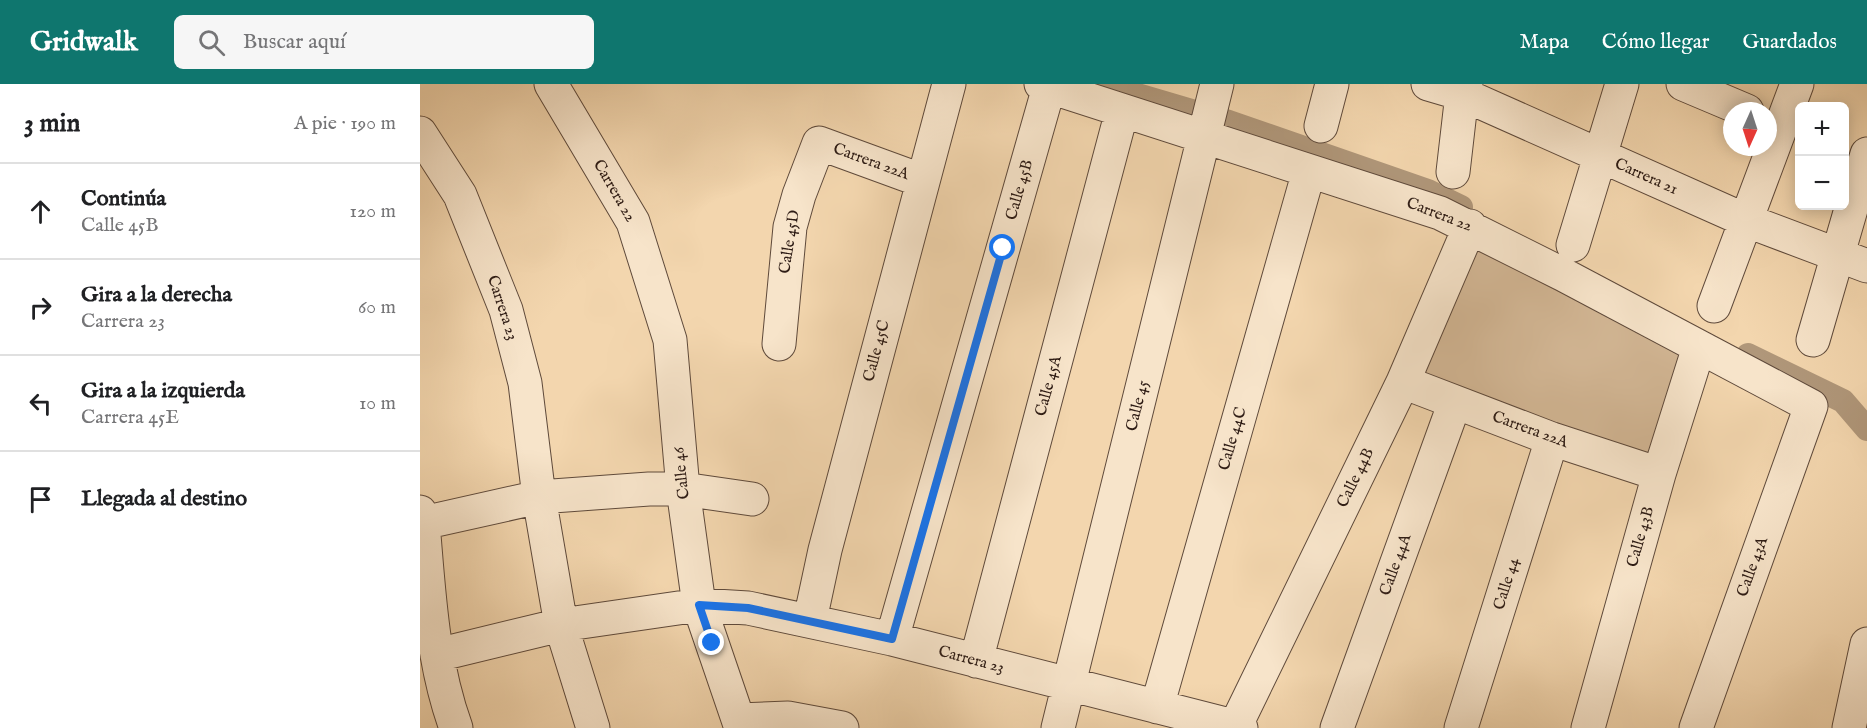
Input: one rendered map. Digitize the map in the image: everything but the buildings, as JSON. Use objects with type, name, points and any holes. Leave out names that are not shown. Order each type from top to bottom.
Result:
[{"type":"street","name":"Carrera 22","points":[[551,84],[633,222],[670,340]]},
{"type":"street","name":"Calle 45C","points":[[810,620],[831,528],[949,84]]},
{"type":"street","points":[[1321,126],[1332,84]]},
{"type":"street","name":"Carrera 21","points":[[1428,84],[1464,89],[1599,156],[1745,220],[1852,260]]},
{"type":"street","points":[[1573,245],[1622,84]]},
{"type":"street","points":[[1777,118],[1797,84]]},
{"type":"street","points":[[1690,85],[1727,102]]},
{"type":"street","name":"Carrera 22","points":[[1045,86],[1122,111],[1211,109],[1308,171],[1440,213],[1470,226],[1811,406]]},
{"type":"street","name":"Calle 45B","points":[[892,639],[1045,86]]},
{"type":"street","points":[[1453,172],[1464,89]]},
{"type":"street","name":"Calle 45","points":[[1059,728],[1211,109]]},
{"type":"street","name":"Calle 45A","points":[[976,661],[1122,111]]},
{"type":"street","name":"Carrera 23","points":[[420,133],[460,195],[506,310],[525,383],[539,497],[561,625],[593,728]]},
{"type":"street","name":"Carrera 22A","points":[[819,143],[922,181]]},
{"type":"street","name":"Calle 45D","points":[[779,344],[790,227],[799,195],[819,143]]},
{"type":"street","points":[[1813,340],[1852,260],[1867,154]]},
{"type":"street","points":[[1714,306],[1745,220],[1764,156]]},
{"type":"street","name":"Calle 44C","points":[[1157,707],[1308,171]]},
{"type":"street","name":"Calle 44B","points":[[1238,727],[1403,382],[1470,226]]},
{"type":"street","name":"Calle 46","points":[[670,340],[683,489],[699,605],[740,724]]},
{"type":"street","name":"Calle 43B","points":[[1588,728],[1659,474],[1699,347]]},
{"type":"street","name":"Carrera 22A","points":[[1403,382],[1552,439],[1659,474]]},
{"type":"street","name":"Calle 44A","points":[[1337,728],[1455,402]]},
{"type":"street","name":"Calle 43A","points":[[1696,728],[1811,406]]},
{"type":"street","name":"Calle 44","points":[[1461,728],[1552,439]]},
{"type":"street","points":[[456,728],[446,701],[437,656],[425,617],[422,518],[539,497],[683,489],[752,499]]},
{"type":"street","name":"Carrera 23","points":[[437,656],[561,625],[699,605],[748,608],[892,639],[1238,727]]},
{"type":"street","points":[[1850,728],[1867,644]]},
{"type":"street","points":[[740,724],[788,718],[842,728]]},
{"type":"shaded area","points":[[1470,226],[1699,347],[1659,474],[1403,382]]},
{"type":"waterway","points":[[1100,84],[1229,122],[1428,191],[1461,207]]},
{"type":"waterway","points":[[1748,355],[1843,401],[1867,429]]},
{"type":"route","points":[[712,643],[699,605],[748,608],[892,639],[1003,248]]}]
